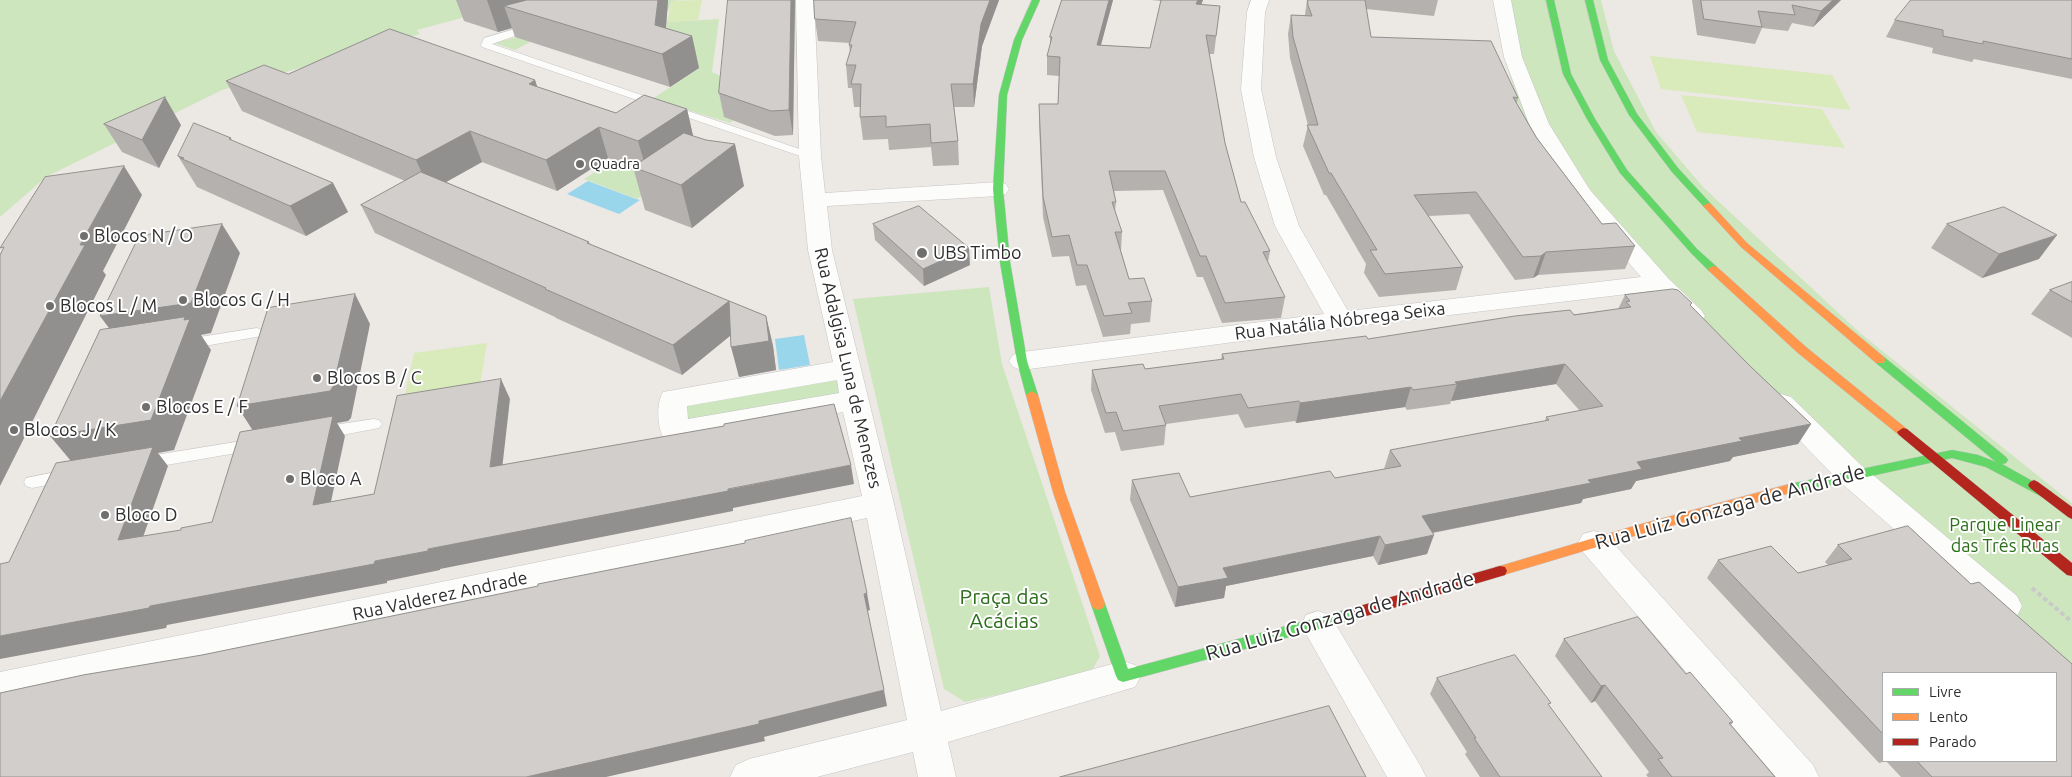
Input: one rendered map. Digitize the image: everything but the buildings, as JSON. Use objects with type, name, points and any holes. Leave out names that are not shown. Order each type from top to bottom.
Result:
[{"type":"main road","points":[[1036,0],[1018,40],[1003,95],[998,189],[1005,262],[1022,361],[1060,492],[1123,676]]},
{"type":"main road","points":[[1550,0],[1566,74],[1591,119],[1623,171],[1694,252],[1802,350],[2072,571]]},
{"type":"main road","points":[[1589,0],[1604,60],[1633,115],[1675,170],[1744,245],[1821,312],[2072,514]]},
{"type":"main road","name":"Rua Luiz Gonzaga de Andrade","points":[[1123,676],[1318,625],[1594,543],[1850,473],[1952,454],[1976,457],[2002,468],[2048,495]]},
{"type":"street","name":"Rua Adalgisa Luna de Menezes","points":[[805,0],[810,156],[820,250],[879,504],[937,777]]},
{"type":"street","points":[[1260,0],[1256,12],[1251,89],[1265,157],[1287,226],[1340,320]]},
{"type":"street","points":[[1502,0],[1513,57],[1539,124],[1581,192],[1659,283],[1709,332]]},
{"type":"street","points":[[815,200],[998,189]]},
{"type":"street","name":"Rua Natália Nóbrega Seixa","points":[[1022,361],[1340,320],[1659,283]]},
{"type":"street","points":[[847,369],[673,399],[674,432],[855,400]]},
{"type":"street","points":[[1766,389],[1850,473],[2028,626]]},
{"type":"street","name":"Rua Valderez Andrade","points":[[0,688],[879,504]]},
{"type":"street","points":[[1594,543],[1800,777]]},
{"type":"street","points":[[1318,625],[1407,777]]},
{"type":"street","name":"Rua Luiz Gonzaga de Andrade","points":[[749,777],[926,732],[1123,676]]},
{"type":"lane","points":[[541,25],[488,40],[486,46],[810,156]]},
{"type":"lane","points":[[172,346],[257,333]]},
{"type":"lane","points":[[306,436],[374,424]]},
{"type":"lane","points":[[125,466],[267,442]]},
{"type":"lane","points":[[32,482],[78,474]]},
{"type":"green space","points":[[0,0],[528,0],[417,30],[420,34],[222,90],[46,177],[0,217]]},
{"type":"green space","points":[[667,0],[682,0],[672,1],[667,14],[635,16],[665,33],[667,22],[719,19],[712,72],[728,80],[740,116],[730,123],[652,99],[698,69],[561,26]]},
{"type":"green space","points":[[702,0],[698,20],[667,22],[672,1]]},
{"type":"green space","name":"Parque Linear das Três Ruas","points":[[1494,0],[1601,0],[1614,51],[1656,132],[1704,188],[1860,333],[2072,503],[2072,683],[1877,510],[1547,160],[1518,103],[1503,53]]},
{"type":"green space","points":[[558,27],[515,50],[494,43]]},
{"type":"green space","points":[[1650,56],[1832,75],[1851,110],[1661,89]]},
{"type":"green space","points":[[1681,95],[1822,109],[1845,148],[1697,132]]},
{"type":"green space","points":[[614,160],[666,179],[637,199],[584,179]]},
{"type":"green space","name":"Praça das Acácias","points":[[989,287],[1002,364],[1100,656],[1090,674],[965,702],[944,689],[853,299]]},
{"type":"green space","points":[[487,343],[478,397],[402,409],[414,353]]},
{"type":"green space","points":[[847,369],[855,400],[674,431],[673,399]]},
{"type":"water","points":[[588,181],[640,200],[619,214],[567,194]]},
{"type":"water","points":[[804,335],[810,365],[779,370],[775,339]]},
{"type":"traffic: fast","points":[[1032,395],[1022,361],[1005,262],[998,189],[1003,95],[1018,40],[1036,0]]},
{"type":"traffic: fast","points":[[1550,0],[1567,74],[1591,119],[1623,171],[1694,251],[1713,269]]},
{"type":"traffic: fast","points":[[1589,0],[1604,60],[1633,115],[1675,170],[1708,206]]},
{"type":"traffic: fast","points":[[1880,360],[2002,460]]},
{"type":"traffic: fast","points":[[1790,489],[1952,454],[1990,464],[2048,495]]},
{"type":"traffic: fast","points":[[1098,604],[1123,676],[1356,613]]},
{"type":"traffic: slow","points":[[1708,206],[1744,245],[1880,360]]},
{"type":"traffic: slow","points":[[1713,269],[1802,350],[1903,432]]},
{"type":"traffic: slow","points":[[1032,395],[1059,492],[1098,604]]},
{"type":"traffic: slow","points":[[1500,571],[1634,531],[1790,489]]},
{"type":"traffic: jam","points":[[1903,432],[2072,571]]},
{"type":"traffic: jam","points":[[2034,485],[2072,514]]},
{"type":"traffic: jam","points":[[1356,613],[1500,571]]},
{"type":"place","name":"Quadra","points":[[580,164]]},
{"type":"place","name":"Blocos N / O","points":[[84,236]]},
{"type":"place","name":"UBS Timbo","points":[[922,253]]},
{"type":"place","name":"Blocos G / H","points":[[183,300]]},
{"type":"place","name":"Blocos L / M","points":[[50,306]]},
{"type":"place","name":"Blocos B / C","points":[[317,378]]},
{"type":"place","name":"Blocos E / F","points":[[146,407]]},
{"type":"place","name":"Blocos J / K","points":[[14,430]]},
{"type":"place","name":"Bloco A","points":[[290,479]]},
{"type":"place","name":"Bloco D","points":[[105,515]]}]
